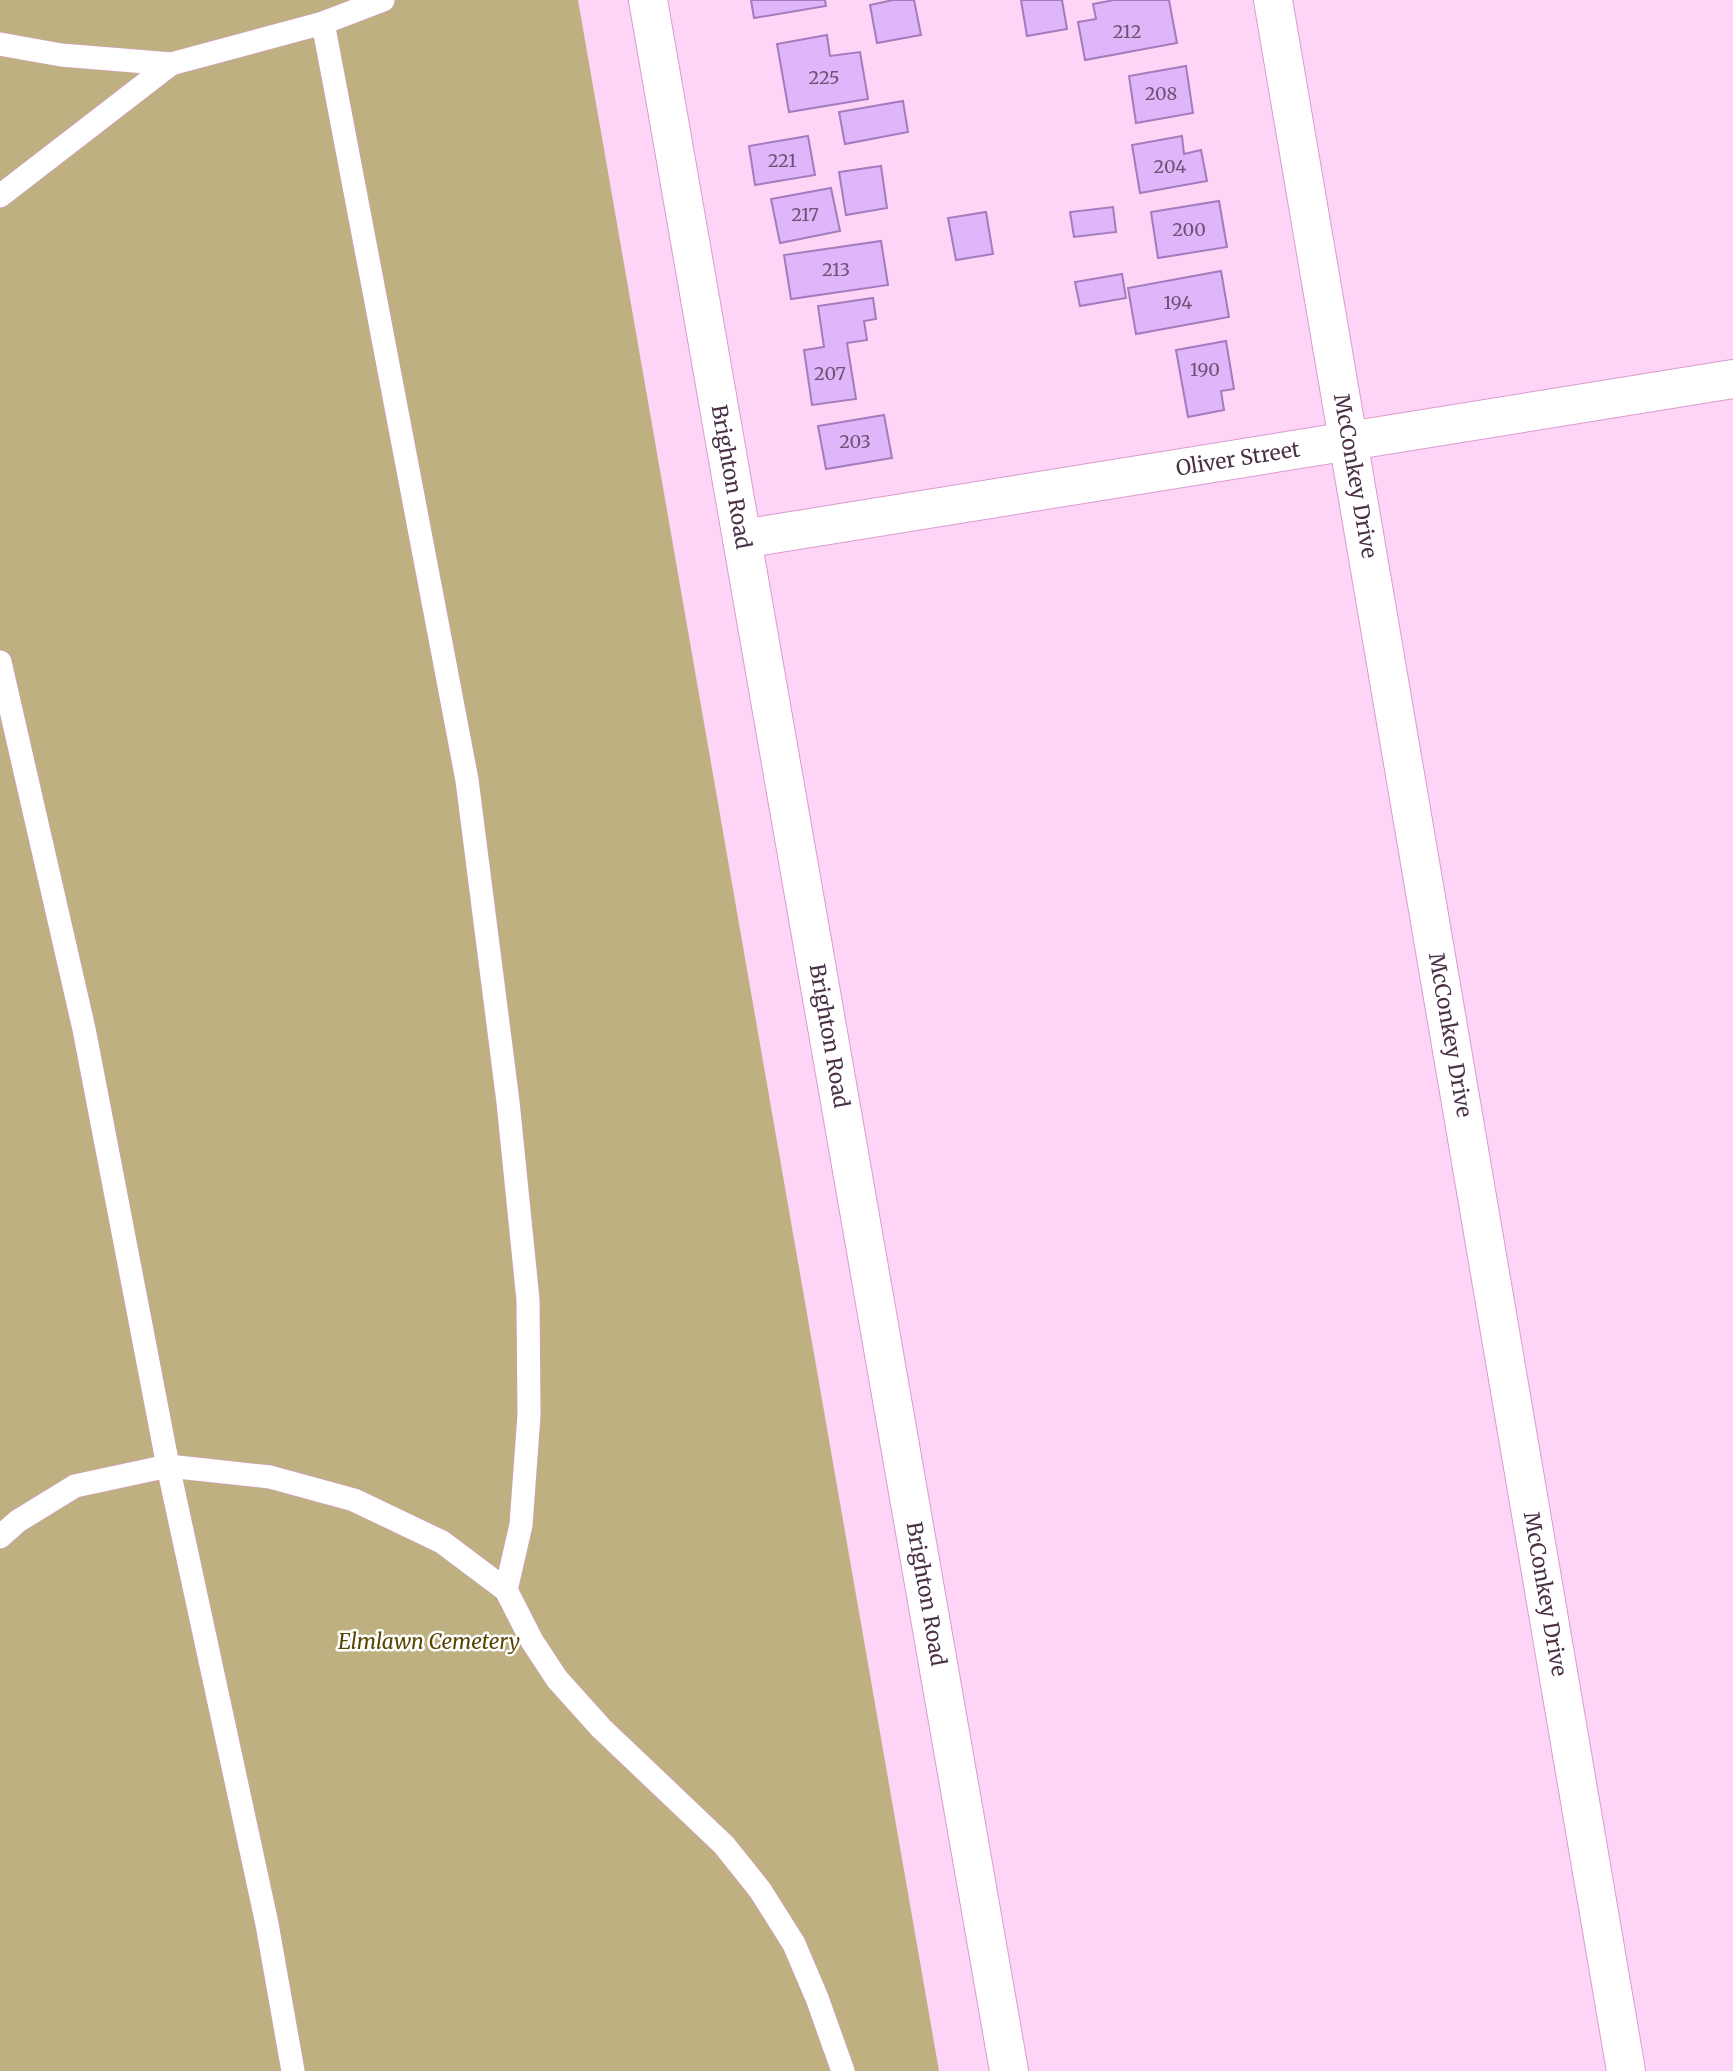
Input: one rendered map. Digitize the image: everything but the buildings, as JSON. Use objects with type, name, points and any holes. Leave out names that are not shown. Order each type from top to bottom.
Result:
[{"type":"street","name":"Brighton Road","points":[[648,0],[1009,2071]]},
{"type":"street","name":"McConkey Drive","points":[[1273,0],[1626,2071]]},
{"type":"street","name":"Oliver Street","points":[[742,538],[1733,379]]},
{"type":"lane","points":[[0,44],[61,55],[172,64],[323,23],[383,0]]},
{"type":"lane","points":[[323,23],[467,780],[507,1089],[528,1300],[529,1415],[521,1525],[506,1590]]},
{"type":"lane","points":[[0,196],[172,64]]},
{"type":"lane","points":[[0,662],[85,1029],[168,1466],[267,1924],[293,2071]]},
{"type":"lane","points":[[0,1537],[18,1521],[75,1486],[168,1466],[270,1477],[354,1500],[442,1542],[506,1590],[532,1641],[557,1679],[601,1728],[724,1845],[760,1891],[793,1944],[817,1998],[843,2071]]},
{"type":"green space","name":"Elmlawn Cemetery","points":[[0,0],[578,0],[939,2071],[0,2071]]}]
